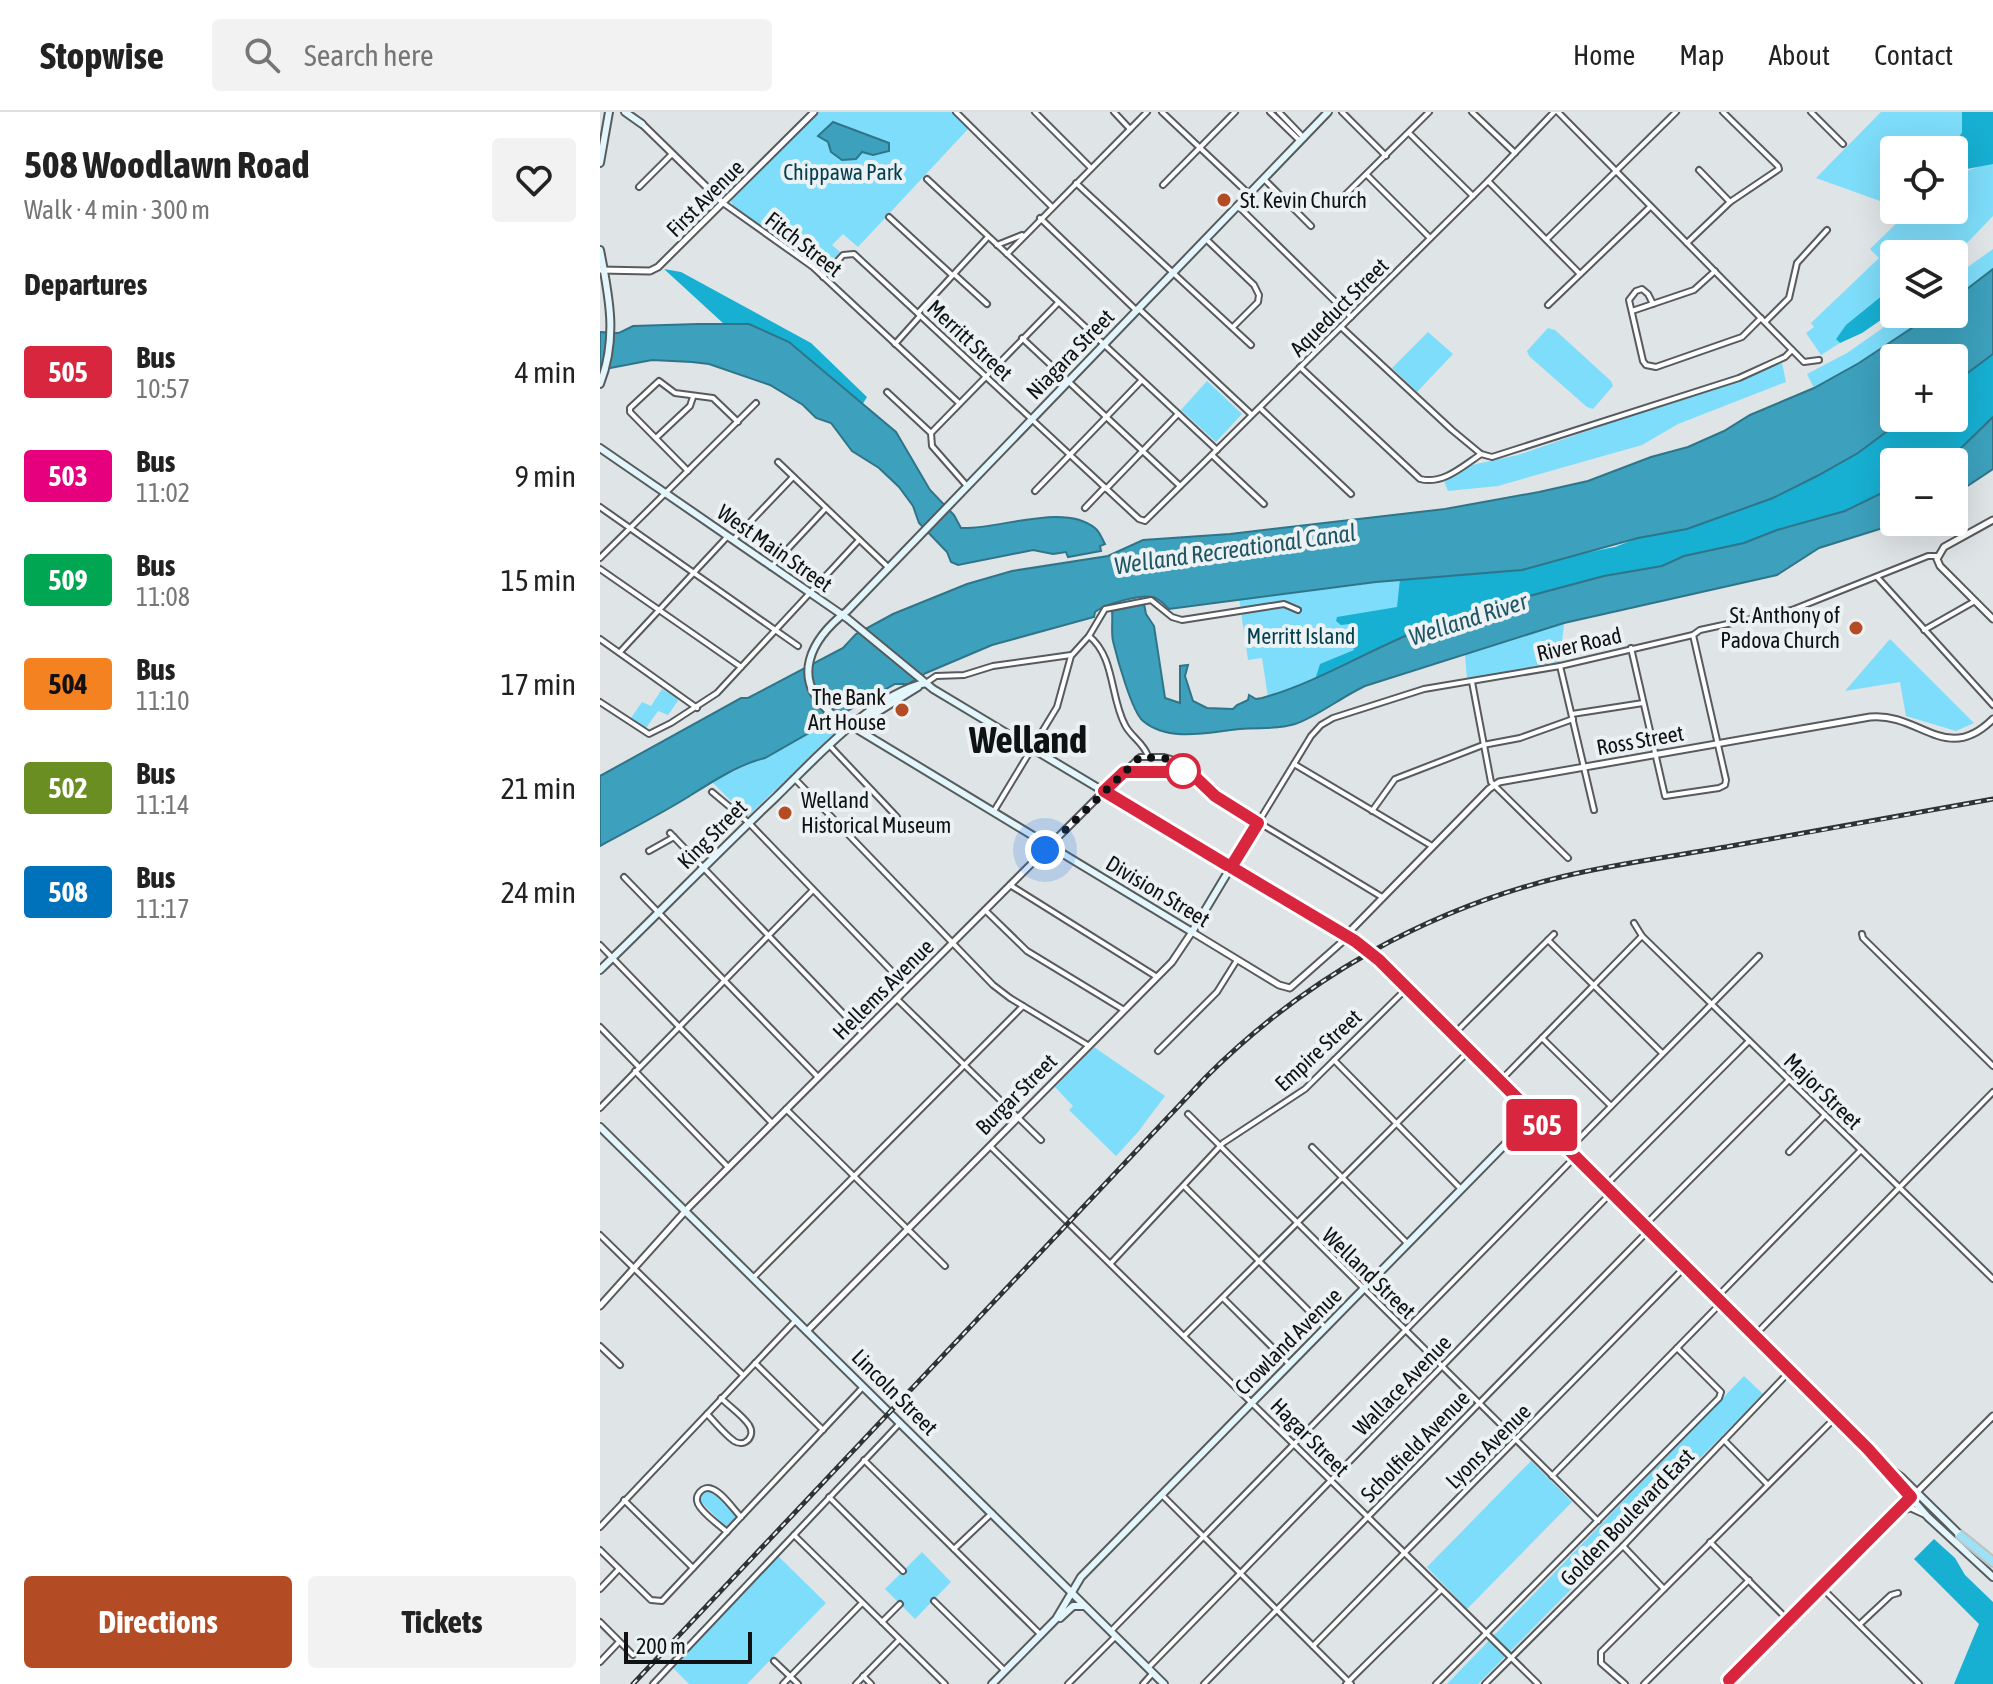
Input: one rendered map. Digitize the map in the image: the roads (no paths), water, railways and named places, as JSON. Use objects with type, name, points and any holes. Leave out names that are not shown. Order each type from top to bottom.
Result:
[{"type":"highway","points":[[1961,1536],[1993,1564]]},
{"type":"main road","points":[[600,163],[608,115],[617,112]]},
{"type":"main road","points":[[628,112],[642,124]]},
{"type":"main road","name":"Niagara Street","points":[[839,618],[1328,112]]},
{"type":"main road","points":[[600,250],[612,319],[611,345],[600,384]]},
{"type":"main road","name":"West Main Street","points":[[600,448],[731,538],[839,618],[862,630],[922,680],[1370,951],[1913,1494]]},
{"type":"main road","name":"Division Street","points":[[839,618],[817,640],[810,655],[809,673],[813,690],[824,706],[840,719],[1192,932]]},
{"type":"main road","name":"King Street","points":[[600,970],[852,726],[922,680]]},
{"type":"main road","name":"Burgar Street","points":[[1192,932],[1231,867]]},
{"type":"main road","points":[[1223,883],[1231,875],[1237,874],[1262,885]]},
{"type":"main road","name":"Crowland Avenue","points":[[1048,1628],[1090,1568],[1533,1116]]},
{"type":"main road","name":"Lincoln Street","points":[[600,1127],[1164,1684]]},
{"type":"main road","points":[[1913,1494],[1928,1517],[1993,1577]]},
{"type":"main road","points":[[1913,1494],[1961,1536]]},
{"type":"main road","points":[[1054,1576],[1069,1583],[1090,1568]]},
{"type":"main road","points":[[992,1684],[1076,1604],[1087,1608]]},
{"type":"street","name":"First Avenue","points":[[602,270],[654,270],[814,112]]},
{"type":"street","points":[[956,112],[1052,206]]},
{"type":"street","points":[[1035,112],[1091,168]]},
{"type":"street","points":[[1114,112],[1130,129]]},
{"type":"street","points":[[1007,254],[1147,112]]},
{"type":"street","points":[[1162,112],[1250,195]]},
{"type":"street","points":[[1163,185],[1235,112]]},
{"type":"street","points":[[1270,112],[1302,139]]},
{"type":"street","points":[[1279,112],[1302,139]]},
{"type":"street","points":[[1342,112],[1386,156]]},
{"type":"street","points":[[1344,196],[1429,112]]},
{"type":"street","points":[[1472,112],[1515,153]]},
{"type":"street","points":[[1556,112],[1792,350],[1806,363],[1819,360]]},
{"type":"street","name":"Aqueduct Street","points":[[1143,521],[1556,112]]},
{"type":"street","points":[[1547,239],[1676,112]]},
{"type":"street","points":[[1687,243],[1730,202],[1779,169],[1723,112]]},
{"type":"street","points":[[1811,112],[1843,144]]},
{"type":"street","name":"Fitch Street","points":[[642,124],[723,203],[823,277],[959,403]]},
{"type":"street","points":[[1409,133],[1473,196]]},
{"type":"street","points":[[639,187],[672,154]]},
{"type":"street","points":[[1699,170],[1730,202]]},
{"type":"street","points":[[1367,175],[1430,238]]},
{"type":"street","points":[[927,179],[1217,450]]},
{"type":"street","points":[[1265,180],[1311,226]]},
{"type":"street","points":[[1488,181],[1580,274]]},
{"type":"street","points":[[1076,183],[1251,345]]},
{"type":"street","points":[[1548,305],[1651,206]]},
{"type":"street","points":[[1239,207],[1351,317]]},
{"type":"street","points":[[889,217],[987,304]]},
{"type":"street","points":[[1040,218],[1252,415]]},
{"type":"street","points":[[1653,304],[1647,291],[1641,289],[1629,300],[1646,365],[1656,367],[1742,337],[1789,298],[1797,263],[1827,230]]},
{"type":"street","points":[[997,245],[1024,234]]},
{"type":"street","points":[[895,344],[988,237]]},
{"type":"street","points":[[1207,240],[1254,285],[1259,298],[1233,327]]},
{"type":"street","name":"Merritt Street","points":[[823,277],[843,255],[854,254],[1143,521]]},
{"type":"street","points":[[1631,311],[1694,290],[1715,271]]},
{"type":"street","points":[[931,433],[1058,303]]},
{"type":"street","points":[[1341,327],[1481,454],[1492,457],[1714,387],[1762,369],[1792,350]]},
{"type":"street","points":[[1022,338],[1180,486]]},
{"type":"street","points":[[1300,367],[1407,468],[1425,481],[1454,473],[1481,454]]},
{"type":"street","points":[[688,471],[630,412],[630,408],[659,381],[675,393],[713,398],[738,422]]},
{"type":"street","points":[[1035,491],[1141,381]]},
{"type":"street","points":[[887,392],[931,433],[932,446],[967,486]]},
{"type":"street","points":[[656,438],[690,406],[693,397]]},
{"type":"street","points":[[600,558],[756,403]]},
{"type":"street","points":[[1260,408],[1351,494]]},
{"type":"street","points":[[1085,508],[1178,414]]},
{"type":"street","points":[[1212,455],[1264,504]]},
{"type":"street","points":[[778,462],[889,568]]},
{"type":"street","points":[[620,652],[694,573],[793,477]]},
{"type":"street","points":[[600,507],[798,646]]},
{"type":"street","points":[[771,567],[826,508]]},
{"type":"street","name":"River Road","points":[[1231,867],[1316,729],[1326,721],[1424,689],[1560,666],[1792,610],[1928,556],[1937,556],[1944,547],[1993,520]]},
{"type":"street","points":[[600,702],[649,734],[697,708],[714,696],[859,540]]},
{"type":"street","points":[[1937,556],[1940,566],[1993,619]]},
{"type":"street","points":[[600,569],[741,667]]},
{"type":"street","points":[[1878,578],[1993,705]]},
{"type":"street","points":[[993,812],[1057,707],[1072,655],[1089,636],[1101,612],[1110,607],[1146,600],[1156,601],[1172,617],[1182,620],[1284,604],[1298,610]]},
{"type":"street","points":[[1924,630],[1975,601]]},
{"type":"street","points":[[1631,648],[1665,796],[1725,786],[1693,635]]},
{"type":"street","points":[[1089,636],[1101,648],[1124,724],[1148,756]]},
{"type":"street","points":[[600,639],[697,708]]},
{"type":"street","points":[[922,680],[1072,655]]},
{"type":"street","points":[[1560,666],[1594,810]]},
{"type":"street","points":[[1472,682],[1488,774],[1493,785],[1568,858]]},
{"type":"street","points":[[1372,811],[1395,779],[1483,745],[1520,738],[1572,717],[1643,703]]},
{"type":"street","name":"Ross Street","points":[[1493,785],[1504,780],[1882,716],[1936,736],[1959,739],[1975,735],[1993,719]]},
{"type":"street","points":[[830,746],[897,817]]},
{"type":"street","points":[[1104,791],[1137,759],[1148,756],[1178,761],[1210,793],[1382,897]]},
{"type":"street","points":[[1294,764],[1432,846]]},
{"type":"street","points":[[795,779],[993,985],[1089,1046]]},
{"type":"street","points":[[1346,936],[1493,785]]},
{"type":"street","name":"Hellems Avenue","points":[[600,1306],[728,1167],[1104,791]]},
{"type":"street","points":[[712,792],[749,823],[907,987]]},
{"type":"street","points":[[649,851],[672,835],[862,1033]]},
{"type":"street","points":[[624,877],[818,1077]]},
{"type":"street","points":[[1010,885],[1158,977]]},
{"type":"street","points":[[600,1108],[813,890]]},
{"type":"street","points":[[985,910],[1027,951],[1124,1010]]},
{"type":"street","name":"Major Street","points":[[1634,923],[1642,936],[1711,1005],[1993,1279]]},
{"type":"street","name":"Division Street","points":[[1192,932],[1286,988],[1297,983],[1346,936]]},
{"type":"street","name":"Burgar Street","points":[[807,1331],[1158,977],[1176,958],[1192,932]]},
{"type":"street","points":[[1453,1035],[1554,934]]},
{"type":"street","points":[[1862,934],[1993,1066]]},
{"type":"street","points":[[1499,1082],[1642,936]]},
{"type":"street","points":[[1548,940],[1663,1054]]},
{"type":"street","points":[[600,945],[772,1123]]},
{"type":"street","points":[[1568,1150],[1759,956]]},
{"type":"street","points":[[1158,1051],[1217,992],[1237,960]]},
{"type":"street","name":"Empire Street","points":[[1111,1263],[1220,1147],[1296,1096],[1407,988]]},
{"type":"street","points":[[897,998],[1041,1140]]},
{"type":"street","points":[[753,1278],[1023,1006]]},
{"type":"street","points":[[600,1027],[728,1167]]},
{"type":"street","points":[[1542,1038],[1611,1106]]},
{"type":"street","points":[[1605,1186],[1749,1041]]},
{"type":"street","points":[[1185,1335],[1469,1051]]},
{"type":"street","points":[[1334,1060],[1461,1189]]},
{"type":"street","name":"Scholfield Avenue","points":[[1204,1684],[1789,1080]]},
{"type":"street","points":[[1755,1335],[1993,1092]]},
{"type":"street","points":[[786,1109],[945,1266]]},
{"type":"street","name":"Welland Street","points":[[1188,1114],[1598,1521]]},
{"type":"street","points":[[1789,1152],[1825,1115]]},
{"type":"street","name":"Hagar Street","points":[[990,1146],[1538,1684]]},
{"type":"street","points":[[1312,1147],[1408,1244]]},
{"type":"street","points":[[1552,1476],[1677,1348],[1861,1150]]},
{"type":"street","points":[[1068,1684],[1204,1537],[1575,1157]]},
{"type":"street","points":[[1184,1186],[1326,1328]]},
{"type":"street","name":"Wallace Avenue","points":[[1143,1684],[1150,1671],[1240,1573],[1611,1193]]},
{"type":"street","points":[[600,1235],[743,1375]]},
{"type":"street","name":"Lyons Avenue","points":[[1313,1646],[1685,1267]]},
{"type":"street","points":[[1223,1298],[1290,1365]]},
{"type":"street","points":[[600,1527],[796,1320]]},
{"type":"street","points":[[600,1346],[620,1365]]},
{"type":"street","points":[[1436,1684],[1719,1398],[1721,1392],[1677,1348]]},
{"type":"street","points":[[755,1363],[823,1430]]},
{"type":"street","name":"Golden Boulevard East","points":[[1485,1684],[1623,1546],[1790,1371]]},
{"type":"street","points":[[600,1550],[651,1600],[658,1603],[863,1387]]},
{"type":"street","points":[[707,1414],[733,1441],[742,1443],[749,1439],[750,1427],[721,1398]]},
{"type":"street","points":[[1729,1683],[1993,1416]]},
{"type":"street","points":[[1625,1684],[1601,1663],[1601,1652],[1836,1417]]},
{"type":"street","points":[[653,1684],[900,1423]]},
{"type":"street","points":[[1724,1440],[1767,1485]]},
{"type":"street","points":[[864,1460],[1041,1635]]},
{"type":"street","points":[[727,1532],[698,1504],[700,1492],[706,1488],[714,1490],[741,1517]]},
{"type":"street","points":[[1162,1495],[1348,1683],[1441,1590]]},
{"type":"street","points":[[829,1497],[903,1571]]},
{"type":"street","points":[[624,1500],[693,1568]]},
{"type":"street","points":[[1899,1511],[1915,1509],[1928,1517]]},
{"type":"street","points":[[954,1549],[992,1513]]},
{"type":"street","points":[[794,1535],[945,1684]]},
{"type":"street","points":[[1710,1542],[1788,1620]]},
{"type":"street","points":[[1623,1546],[1664,1589]]},
{"type":"street","points":[[600,1589],[619,1569]]},
{"type":"street","points":[[1644,1684],[1749,1580]]},
{"type":"street","points":[[1821,1587],[1919,1684]]},
{"type":"street","points":[[1860,1624],[1891,1595],[1898,1593]]},
{"type":"street","points":[[934,1601],[1005,1671]]},
{"type":"street","points":[[783,1684],[862,1603]]},
{"type":"street","points":[[882,1622],[900,1604]]},
{"type":"street","points":[[600,1622],[633,1655]]},
{"type":"street","points":[[856,1684],[900,1639]]},
{"type":"street","points":[[600,1662],[619,1642]]},
{"type":"street","points":[[774,1661],[798,1684]]},
{"type":"street","points":[[863,1676],[871,1684]]},
{"type":"water","points":[[833,122],[889,143],[889,151],[873,155],[862,152],[856,159],[842,160],[831,152],[828,142],[818,136]]},
{"type":"water","points":[[1993,269],[1993,354],[1968,373],[1968,344],[1888,344],[1912,328],[1968,328],[1968,288]]},
{"type":"water","points":[[749,324],[789,342],[896,432],[930,490],[954,515],[961,528],[1066,517],[1095,528],[1105,544],[1100,546],[1101,551],[1068,557],[1066,552],[1053,554],[1033,550],[958,565],[951,562],[947,552],[919,523],[913,506],[899,487],[879,468],[852,451],[831,423],[816,418],[803,405],[770,385],[709,364],[692,362],[652,360],[600,370],[600,332],[619,333],[633,326]]},
{"type":"water","name":"Welland Recreational Canal","points":[[1880,349],[1880,432],[1886,432],[1858,453],[1773,498],[1687,529],[1638,538],[1522,570],[1376,582],[1169,609],[1153,597],[1123,600],[1100,609],[1094,617],[992,645],[908,684],[895,684],[765,758],[725,774],[600,846],[600,776],[741,698],[748,698],[843,648],[856,634],[893,614],[967,584],[1012,571],[1108,556],[1143,540],[1230,534],[1445,509],[1588,481],[1651,457],[1688,447],[1750,415],[1814,388]]},
{"type":"water","points":[[1993,417],[1993,469],[1968,486],[1968,448],[1961,448]]},
{"type":"water","name":"Welland River","points":[[1880,494],[1880,529],[1819,548],[1777,575],[1564,623],[1365,686],[1311,717],[1288,726],[1203,734],[1177,734],[1153,728],[1143,721],[1134,707],[1113,641],[1112,611],[1144,604],[1154,626],[1165,698],[1180,703],[1180,666],[1188,665],[1185,676],[1193,701],[1207,708],[1233,709],[1248,700],[1249,695],[1256,699],[1282,692],[1398,639],[1488,607],[1604,576],[1662,566],[1684,556],[1744,543],[1777,530],[1845,511]]},
{"type":"railway","points":[[633,1684],[1206,1077],[1244,1041],[1327,979],[1371,952],[1465,907],[1565,876],[1993,799]]},
{"type":"place","name":"St. Kevin Church","points":[[1224,200]]},
{"type":"place","name":"St. Anthony of Padova Church","points":[[1856,628]]},
{"type":"place","name":"The Bank Art House","points":[[902,710]]},
{"type":"place","name":"Welland Historical Museum","points":[[785,813]]},
{"type":"district","name":"Welland","points":[[1028,739]]},
{"type":"park label","name":"Chippawa Park","points":[[843,172]]},
{"type":"park label","name":"Merritt Island","points":[[1301,636]]}]
